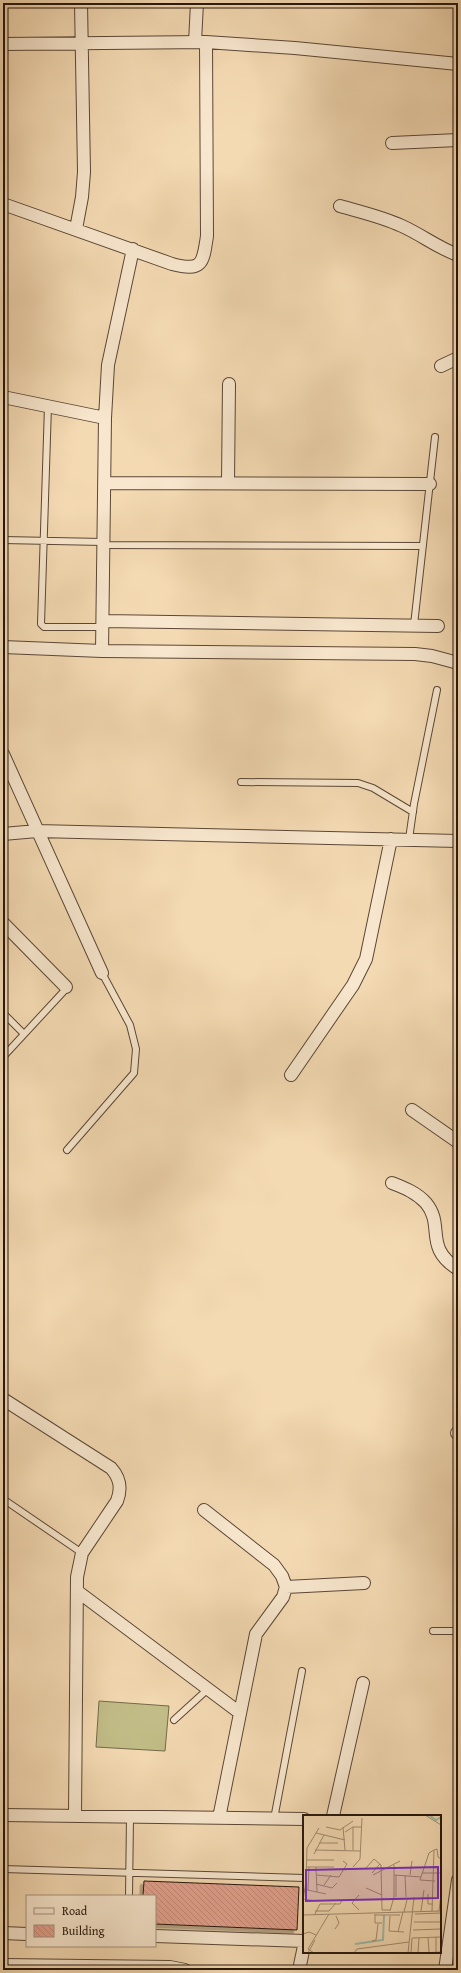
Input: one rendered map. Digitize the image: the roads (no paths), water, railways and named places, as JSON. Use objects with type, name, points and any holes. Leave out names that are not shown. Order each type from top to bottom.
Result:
[{"type":"street","points":[[76,229],[82,197],[84,172],[81,3]]},
{"type":"street","points":[[3,204],[186,268],[195,267],[201,263],[208,236],[201,42],[197,3]]},
{"type":"street","points":[[3,44],[81,42],[201,42],[295,48],[458,64]]},
{"type":"street","points":[[392,143],[458,140]]},
{"type":"street","points":[[340,206],[364,212],[399,225],[434,245],[458,255]]},
{"type":"street","points":[[102,651],[105,418],[108,365],[133,249]]},
{"type":"street","points":[[441,366],[458,358]]},
{"type":"street","points":[[228,482],[229,384]]},
{"type":"street","points":[[3,397],[105,418]]},
{"type":"street","points":[[104,482],[430,484]]},
{"type":"street","points":[[103,624],[438,626]]},
{"type":"street","points":[[3,647],[102,651],[415,654],[432,656],[458,663]]},
{"type":"street","points":[[3,754],[34,826],[102,973]]},
{"type":"street","points":[[3,834],[34,826],[458,841]]},
{"type":"street","points":[[291,1075],[353,985],[366,959],[391,839]]},
{"type":"street","points":[[3,923],[66,986]]},
{"type":"street","points":[[412,1110],[458,1142]]},
{"type":"street","points":[[392,1183],[415,1193],[427,1204],[433,1215],[436,1244],[438,1249],[447,1262],[458,1269]]},
{"type":"street","points":[[3,1399],[111,1468],[117,1474],[120,1492],[117,1501],[82,1553],[78,1564],[75,1816]]},
{"type":"street","points":[[204,1510],[274,1565],[282,1576],[286,1588],[283,1597],[256,1634],[219,1818]]},
{"type":"street","points":[[286,1588],[364,1583]]},
{"type":"street","points":[[77,1591],[240,1713]]},
{"type":"street","points":[[333,1815],[363,1683]]},
{"type":"street","points":[[3,1815],[303,1819]]},
{"type":"street","points":[[444,1970],[458,1880]]},
{"type":"street","points":[[3,1933],[26,1934]]},
{"type":"street","points":[[156,1936],[303,1941]]},
{"type":"street","points":[[299,1970],[303,1951]]},
{"type":"street","points":[[3,1965],[57,1968],[170,1967],[185,1970]]},
{"type":"lane","points":[[48,406],[42,626],[103,624]]},
{"type":"lane","points":[[414,625],[435,437]]},
{"type":"lane","points":[[3,540],[44,540],[103,543],[423,546]]},
{"type":"lane","points":[[409,839],[437,690]]},
{"type":"lane","points":[[241,782],[358,783],[373,788],[413,812]]},
{"type":"lane","points":[[67,1150],[134,1073],[136,1049],[130,1025],[102,973]]},
{"type":"lane","points":[[3,1057],[65,990],[66,986]]},
{"type":"lane","points":[[3,1013],[24,1034]]},
{"type":"lane","points":[[3,1499],[82,1553]]},
{"type":"lane","points":[[434,1632],[458,1631]]},
{"type":"lane","points":[[274,1819],[302,1671]]},
{"type":"lane","points":[[174,1720],[208,1689]]},
{"type":"lane","points":[[129,1895],[130,1816]]},
{"type":"lane","points":[[3,1869],[303,1878]]}]
